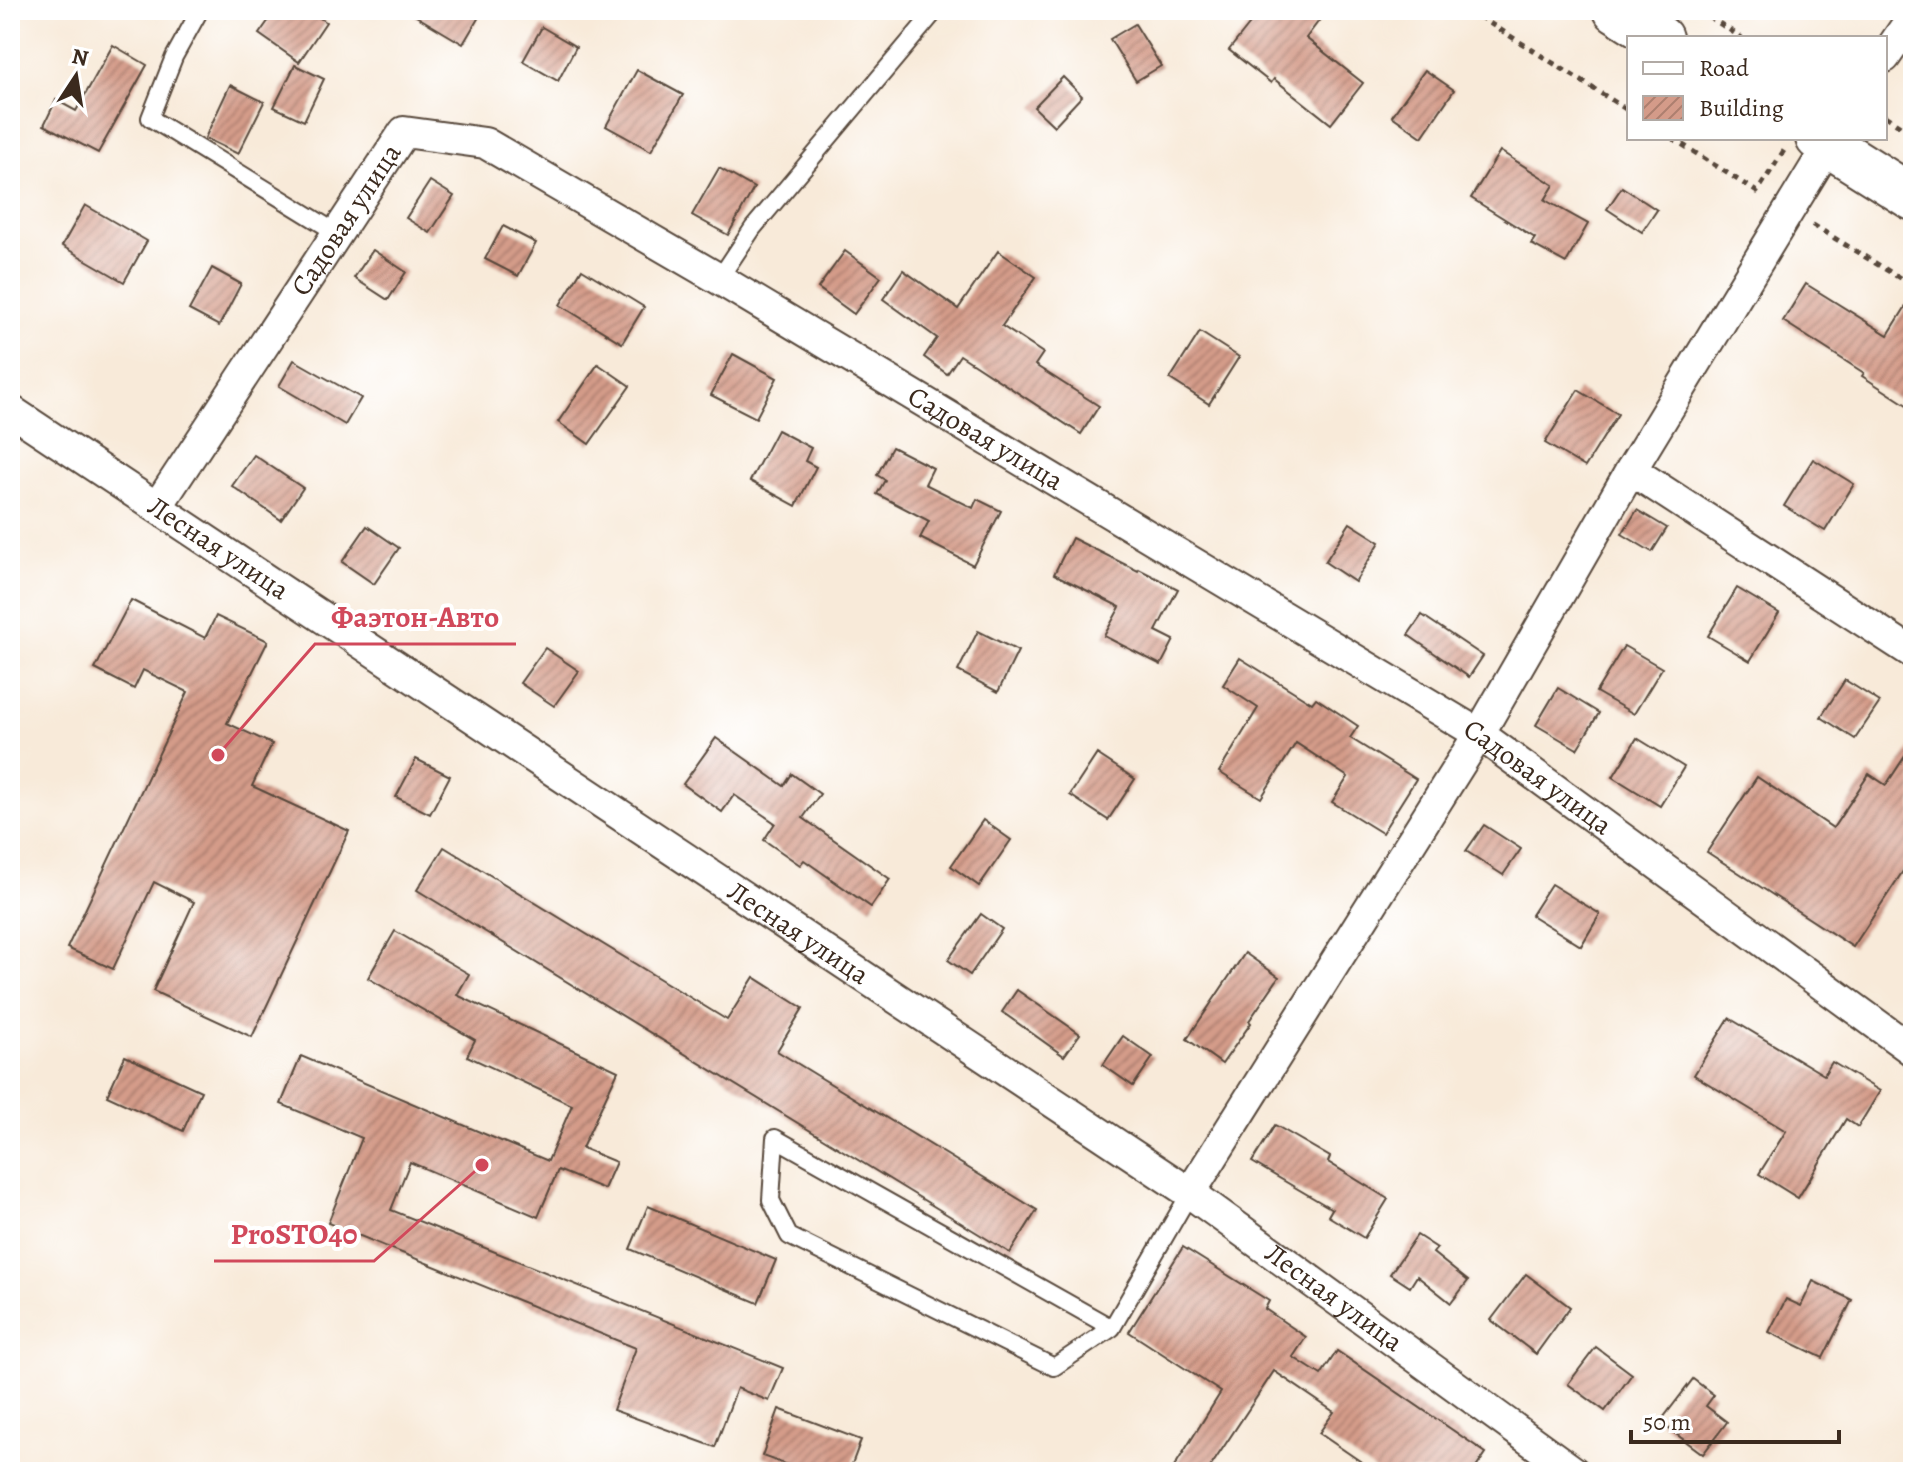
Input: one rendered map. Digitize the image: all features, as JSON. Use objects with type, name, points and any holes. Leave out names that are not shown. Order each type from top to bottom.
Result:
[{"type":"main road","points":[[1616,10],[1657,36]]},
{"type":"main road","points":[[1818,140],[1913,198]]},
{"type":"street","points":[[1887,54],[1913,16]]},
{"type":"street","name":"Садовая улица","points":[[157,507],[404,132],[485,143],[719,279],[1479,734],[1913,1051]]},
{"type":"street","points":[[1190,1193],[1479,734],[1631,470],[1789,210],[1818,140]]},
{"type":"street","name":"Лесная улица","points":[[10,410],[1190,1193],[1574,1472]]},
{"type":"street","points":[[1631,470],[1913,653]]},
{"type":"lane","points":[[200,10],[174,57],[150,118],[337,233]]},
{"type":"lane","points":[[719,279],[753,228],[936,10]]},
{"type":"lane","points":[[1112,1328],[775,1138],[771,1200],[789,1236],[1054,1367],[1112,1328],[1190,1193]]},
{"type":"path","points":[[1469,10],[1627,110]]},
{"type":"path","points":[[1699,10],[1739,36]]},
{"type":"path","points":[[1887,117],[1913,134]]},
{"type":"path","points":[[1675,140],[1913,286]]},
{"type":"path","points":[[1757,192],[1818,140]]},
{"type":"building","points":[[276,10],[307,10],[326,22],[299,62],[259,34]]},
{"type":"building","points":[[406,10],[483,10],[463,44]]},
{"type":"building","points":[[1261,10],[1327,10],[1306,38],[1363,83],[1331,124],[1274,79],[1271,83],[1229,50]]},
{"type":"building","points":[[1135,24],[1161,66],[1136,81],[1110,39]]},
{"type":"building","points":[[542,27],[576,47],[558,81],[523,61]]},
{"type":"building","points":[[113,45],[147,65],[98,153],[44,125],[56,100],[76,111]]},
{"type":"building","points":[[295,65],[324,79],[304,121],[274,107]]},
{"type":"building","points":[[637,70],[683,95],[651,151],[606,126]]},
{"type":"building","points":[[1425,70],[1454,90],[1422,137],[1392,116]]},
{"type":"building","points":[[1063,77],[1082,96],[1054,126],[1034,107]]},
{"type":"building","points":[[230,85],[264,102],[238,154],[205,138]]},
{"type":"building","points":[[1500,151],[1554,185],[1545,200],[1588,224],[1566,263],[1531,244],[1535,238],[1471,198]]},
{"type":"building","points":[[719,168],[754,188],[728,235],[692,215]]},
{"type":"building","points":[[430,181],[454,196],[430,233],[406,218]]},
{"type":"building","points":[[1622,187],[1657,210],[1642,232],[1607,209]]},
{"type":"building","points":[[85,205],[147,241],[124,282],[62,246]]},
{"type":"building","points":[[503,226],[536,243],[518,276],[485,259]]},
{"type":"building","points":[[373,250],[406,272],[388,300],[354,278]]},
{"type":"building","points":[[845,251],[881,277],[854,314],[818,288]]},
{"type":"building","points":[[998,251],[1036,277],[1002,326],[1043,353],[1035,365],[1099,406],[1081,434],[960,355],[947,374],[924,357],[937,338],[883,299],[903,270],[958,309]]},
{"type":"building","points":[[212,268],[241,284],[219,326],[189,310]]},
{"type":"building","points":[[582,269],[644,307],[622,343],[560,305]]},
{"type":"building","points":[[1806,284],[1888,335],[1913,295],[1913,409],[1783,321]]},
{"type":"building","points":[[1200,332],[1239,357],[1209,404],[1170,379]]},
{"type":"building","points":[[733,354],[777,378],[756,418],[711,395]]},
{"type":"building","points":[[294,360],[361,398],[345,425],[279,386]]},
{"type":"building","points":[[598,364],[630,386],[589,444],[558,422]]},
{"type":"building","points":[[1578,390],[1618,414],[1585,467],[1545,443]]},
{"type":"building","points":[[777,430],[811,448],[805,461],[816,467],[796,506],[750,481]]},
{"type":"building","points":[[892,447],[933,468],[925,484],[973,508],[977,499],[1001,511],[973,565],[920,538],[929,521],[877,494],[885,480],[877,475]]},
{"type":"building","points":[[254,455],[303,488],[281,520],[232,486]]},
{"type":"building","points":[[1813,459],[1854,484],[1825,531],[1784,506]]},
{"type":"building","points":[[1637,510],[1667,528],[1652,552],[1622,534]]},
{"type":"building","points":[[1350,523],[1380,542],[1355,582],[1325,562]]},
{"type":"building","points":[[367,526],[399,548],[374,584],[342,562]]},
{"type":"building","points":[[1072,538],[1178,589],[1156,631],[1174,640],[1161,665],[1104,636],[1120,607],[1054,574]]},
{"type":"building","points":[[1737,588],[1779,613],[1750,661],[1708,636]]},
{"type":"building","points":[[131,600],[205,638],[216,616],[268,641],[227,723],[272,744],[252,786],[349,831],[252,1037],[153,991],[194,902],[154,882],[113,969],[67,948],[188,692],[143,670],[134,689],[95,669]]},
{"type":"building","points":[[1422,615],[1483,656],[1469,677],[1408,635]]},
{"type":"building","points":[[978,631],[1018,651],[998,692],[958,671]]},
{"type":"building","points":[[1624,646],[1662,668],[1634,714],[1596,692]]},
{"type":"building","points":[[545,648],[579,671],[554,706],[520,683]]},
{"type":"building","points":[[1240,658],[1312,703],[1316,698],[1358,726],[1350,738],[1416,779],[1382,833],[1332,802],[1348,777],[1296,743],[1261,798],[1219,772],[1258,708],[1223,685]]},
{"type":"building","points":[[1845,680],[1880,702],[1855,739],[1821,717]]},
{"type":"building","points":[[1558,688],[1599,713],[1577,749],[1536,725]]},
{"type":"building","points":[[716,738],[784,786],[792,774],[820,794],[803,818],[890,879],[871,907],[804,860],[800,865],[764,840],[775,823],[734,795],[722,812],[683,784]]},
{"type":"building","points":[[1637,738],[1684,767],[1660,806],[1613,777]]},
{"type":"building","points":[[1913,744],[1913,873],[1905,868],[1853,947],[1707,852],[1757,777],[1833,828],[1869,774],[1886,785]]},
{"type":"building","points":[[1097,754],[1135,779],[1108,820],[1070,795]]},
{"type":"building","points":[[416,759],[450,776],[430,814],[396,797]]},
{"type":"building","points":[[983,820],[1011,840],[979,886],[951,866]]},
{"type":"building","points":[[1484,825],[1521,849],[1503,875],[1466,851]]},
{"type":"building","points":[[444,847],[727,1020],[754,977],[803,1008],[777,1051],[1037,1210],[1010,1253],[417,890]]},
{"type":"building","points":[[1551,884],[1600,914],[1581,946],[1531,915]]},
{"type":"building","points":[[981,914],[1002,929],[970,975],[948,960]]},
{"type":"building","points":[[395,931],[469,974],[457,995],[618,1071],[582,1148],[616,1162],[604,1189],[558,1170],[538,1217],[410,1162],[391,1210],[783,1368],[769,1401],[737,1388],[715,1447],[613,1410],[636,1348],[328,1223],[362,1138],[281,1104],[301,1056],[548,1161],[572,1105],[467,1056],[475,1040],[368,978]]},
{"type":"building","points":[[1245,953],[1279,977],[1222,1064],[1187,1039]]},
{"type":"building","points":[[1017,990],[1080,1034],[1064,1056],[1002,1012]]},
{"type":"building","points":[[1729,1018],[1824,1075],[1832,1062],[1880,1091],[1858,1127],[1846,1119],[1798,1198],[1759,1174],[1786,1131],[1694,1075]]},
{"type":"building","points":[[1123,1036],[1153,1057],[1133,1086],[1103,1065]]},
{"type":"building","points":[[125,1056],[201,1091],[183,1131],[107,1096]]},
{"type":"building","points":[[1275,1125],[1330,1157],[1328,1162],[1388,1199],[1364,1238],[1328,1216],[1332,1209],[1252,1162]]},
{"type":"building","points":[[648,1206],[776,1260],[758,1303],[630,1249]]},
{"type":"building","points":[[1417,1235],[1437,1248],[1433,1253],[1468,1281],[1451,1303],[1417,1276],[1410,1287],[1390,1274]]},
{"type":"building","points":[[1183,1247],[1269,1301],[1265,1309],[1306,1337],[1293,1357],[1321,1375],[1337,1351],[1486,1453],[1473,1472],[1376,1472],[1319,1433],[1334,1412],[1274,1371],[1207,1472],[1171,1472],[1221,1392],[1129,1332]]},
{"type":"building","points":[[1526,1274],[1570,1307],[1536,1354],[1491,1320]]},
{"type":"building","points":[[1813,1281],[1852,1300],[1823,1358],[1769,1332],[1786,1299],[1801,1306]]},
{"type":"building","points":[[1596,1347],[1632,1374],[1605,1411],[1568,1384]]},
{"type":"building","points":[[1693,1379],[1714,1395],[1706,1406],[1727,1422],[1703,1454],[1660,1422]]},
{"type":"building","points":[[779,1409],[861,1440],[849,1472],[807,1472],[762,1456]]},
{"type":"place","name":"Фаэтон-Авто","points":[[218,755]]},
{"type":"place","name":"ProSTO40","points":[[482,1165]]}]
